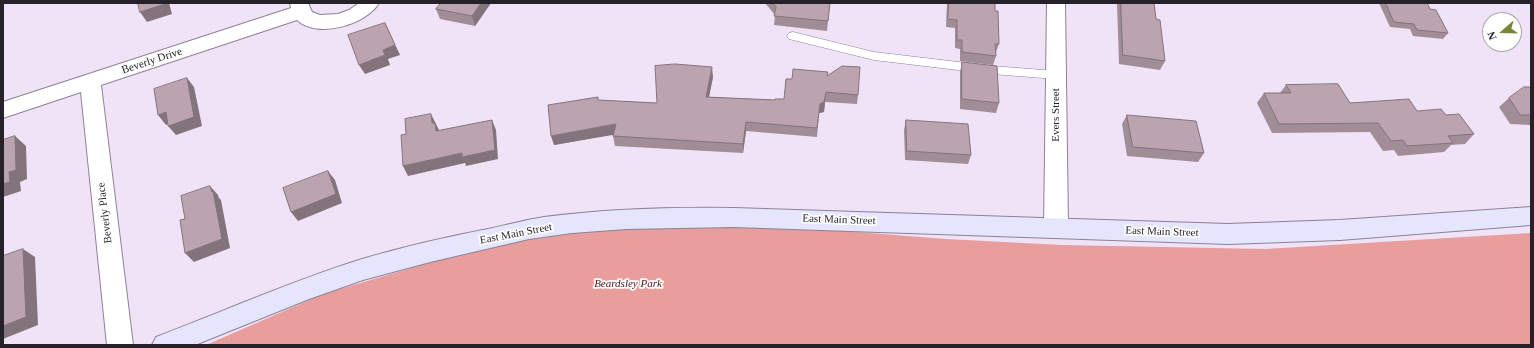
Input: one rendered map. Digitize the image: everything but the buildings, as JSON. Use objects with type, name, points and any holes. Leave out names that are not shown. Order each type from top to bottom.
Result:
[{"type":"main road","name":"East Main Street","points":[[165,345],[347,275],[426,252],[544,227],[639,218],[686,216],[1151,232],[1250,233],[1340,230],[1531,216]]},
{"type":"street","name":"Beverly Drive","points":[[3,110],[300,8],[307,18],[316,22],[329,22],[342,20],[354,15],[370,3]]},
{"type":"street","name":"Evers Street","points":[[1056,3],[1056,228]]},
{"type":"street","name":"Beverly Place","points":[[90,81],[120,345]]},
{"type":"lane","points":[[793,36],[874,56],[992,70],[1056,75]]},
{"type":"green space","name":"Beardsley Park","points":[[741,223],[946,239],[1062,245],[1265,249],[1531,233],[1531,345],[206,345],[323,294],[476,249],[581,226]]}]
